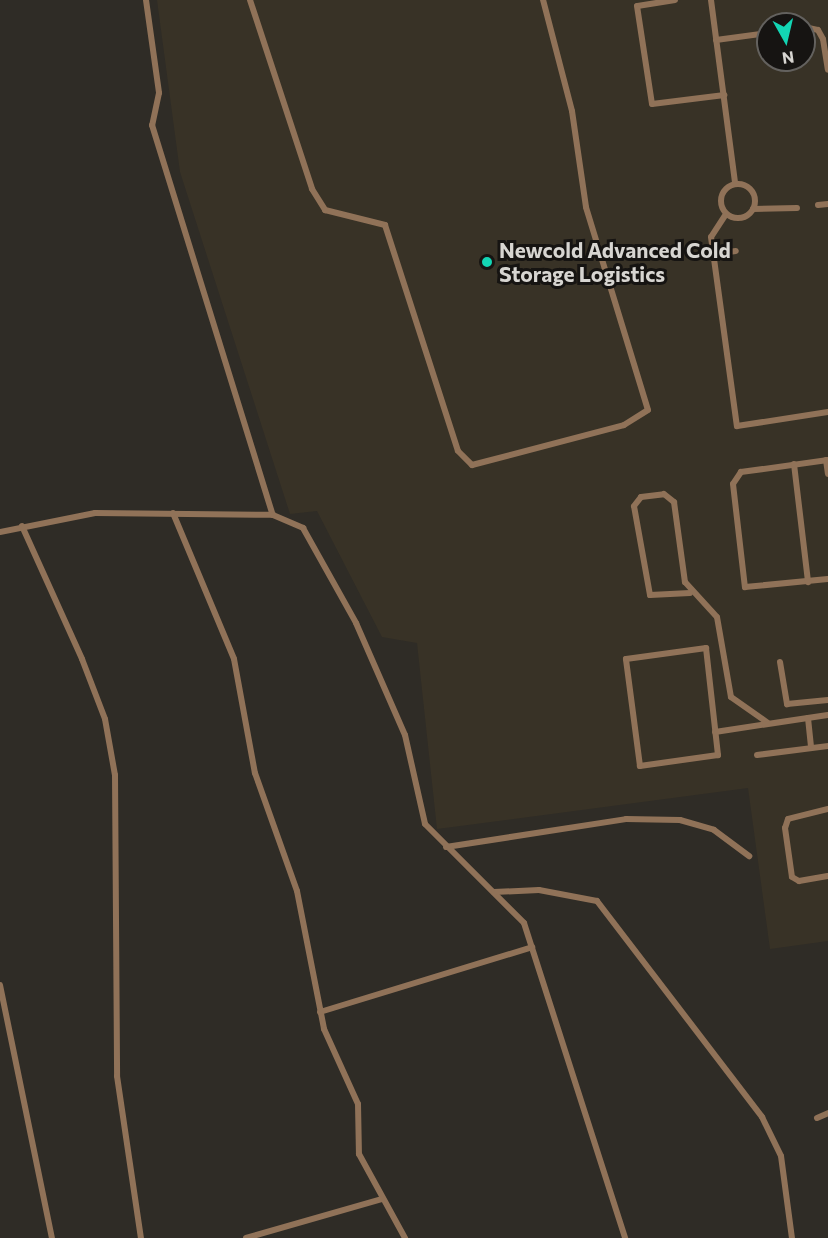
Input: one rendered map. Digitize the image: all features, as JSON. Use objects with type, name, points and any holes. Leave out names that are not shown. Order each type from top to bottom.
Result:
[{"type":"lane","points":[[146,0],[159,93],[152,125],[273,515]]},
{"type":"lane","points":[[250,0],[312,189],[325,210],[385,225],[458,451],[472,465],[624,425],[648,410],[586,207],[572,111],[543,0]]},
{"type":"lane","points":[[675,0],[637,6],[652,104],[724,95]]},
{"type":"lane","points":[[711,0],[735,183]]},
{"type":"lane","points":[[816,30],[823,39],[828,70]]},
{"type":"lane","points":[[716,40],[756,35]]},
{"type":"lane","points":[[735,183],[750,189],[753,209]]},
{"type":"lane","points":[[726,214],[721,195],[735,183]]},
{"type":"lane","points":[[818,206],[828,204]]},
{"type":"lane","points":[[726,214],[740,218],[753,209],[797,208]]},
{"type":"lane","points":[[726,214],[713,227],[714,254],[737,426],[828,412]]},
{"type":"lane","points":[[714,254],[736,251]]},
{"type":"lane","points":[[828,474],[827,460],[734,475],[742,580],[751,589],[828,579]]},
{"type":"lane","points":[[794,464],[808,582]]},
{"type":"lane","points":[[690,593],[650,595],[634,506],[642,497],[664,494],[674,502],[690,593],[717,617],[731,697],[768,723]]},
{"type":"lane","points":[[0,532],[95,513],[273,515],[303,528],[322,558],[405,735],[425,824],[524,923],[625,1238]]},
{"type":"lane","points":[[173,513],[234,659],[255,773],[297,891],[320,1012],[351,1082],[359,1154],[382,1200],[405,1238]]},
{"type":"lane","points":[[22,526],[82,658],[105,719],[115,775],[117,1076],[141,1238]]},
{"type":"lane","points":[[706,648],[715,732],[714,760],[640,766],[626,659],[706,648]]},
{"type":"lane","points":[[780,662],[787,704],[828,699]]},
{"type":"lane","points":[[715,732],[828,715]]},
{"type":"lane","points":[[808,718],[811,748]]},
{"type":"lane","points":[[757,755],[828,746]]},
{"type":"lane","points":[[828,809],[788,819],[785,828],[792,877],[799,881],[828,876]]},
{"type":"lane","points":[[447,847],[626,819],[680,820],[714,830],[749,856]]},
{"type":"lane","points":[[494,892],[539,890],[597,901],[762,1117],[781,1156],[792,1238]]},
{"type":"lane","points":[[320,1012],[532,947]]},
{"type":"lane","points":[[0,985],[52,1238]]},
{"type":"lane","points":[[817,1118],[828,1113]]},
{"type":"lane","points":[[246,1238],[382,1200]]},
{"type":"shaded area","points":[[157,0],[828,0],[828,941],[770,949],[748,788],[437,829],[417,643],[382,637],[317,511],[290,514],[180,172]]},
{"type":"place","name":"Newcold Advanced Cold Storage Logistics","points":[[487,262]]}]
